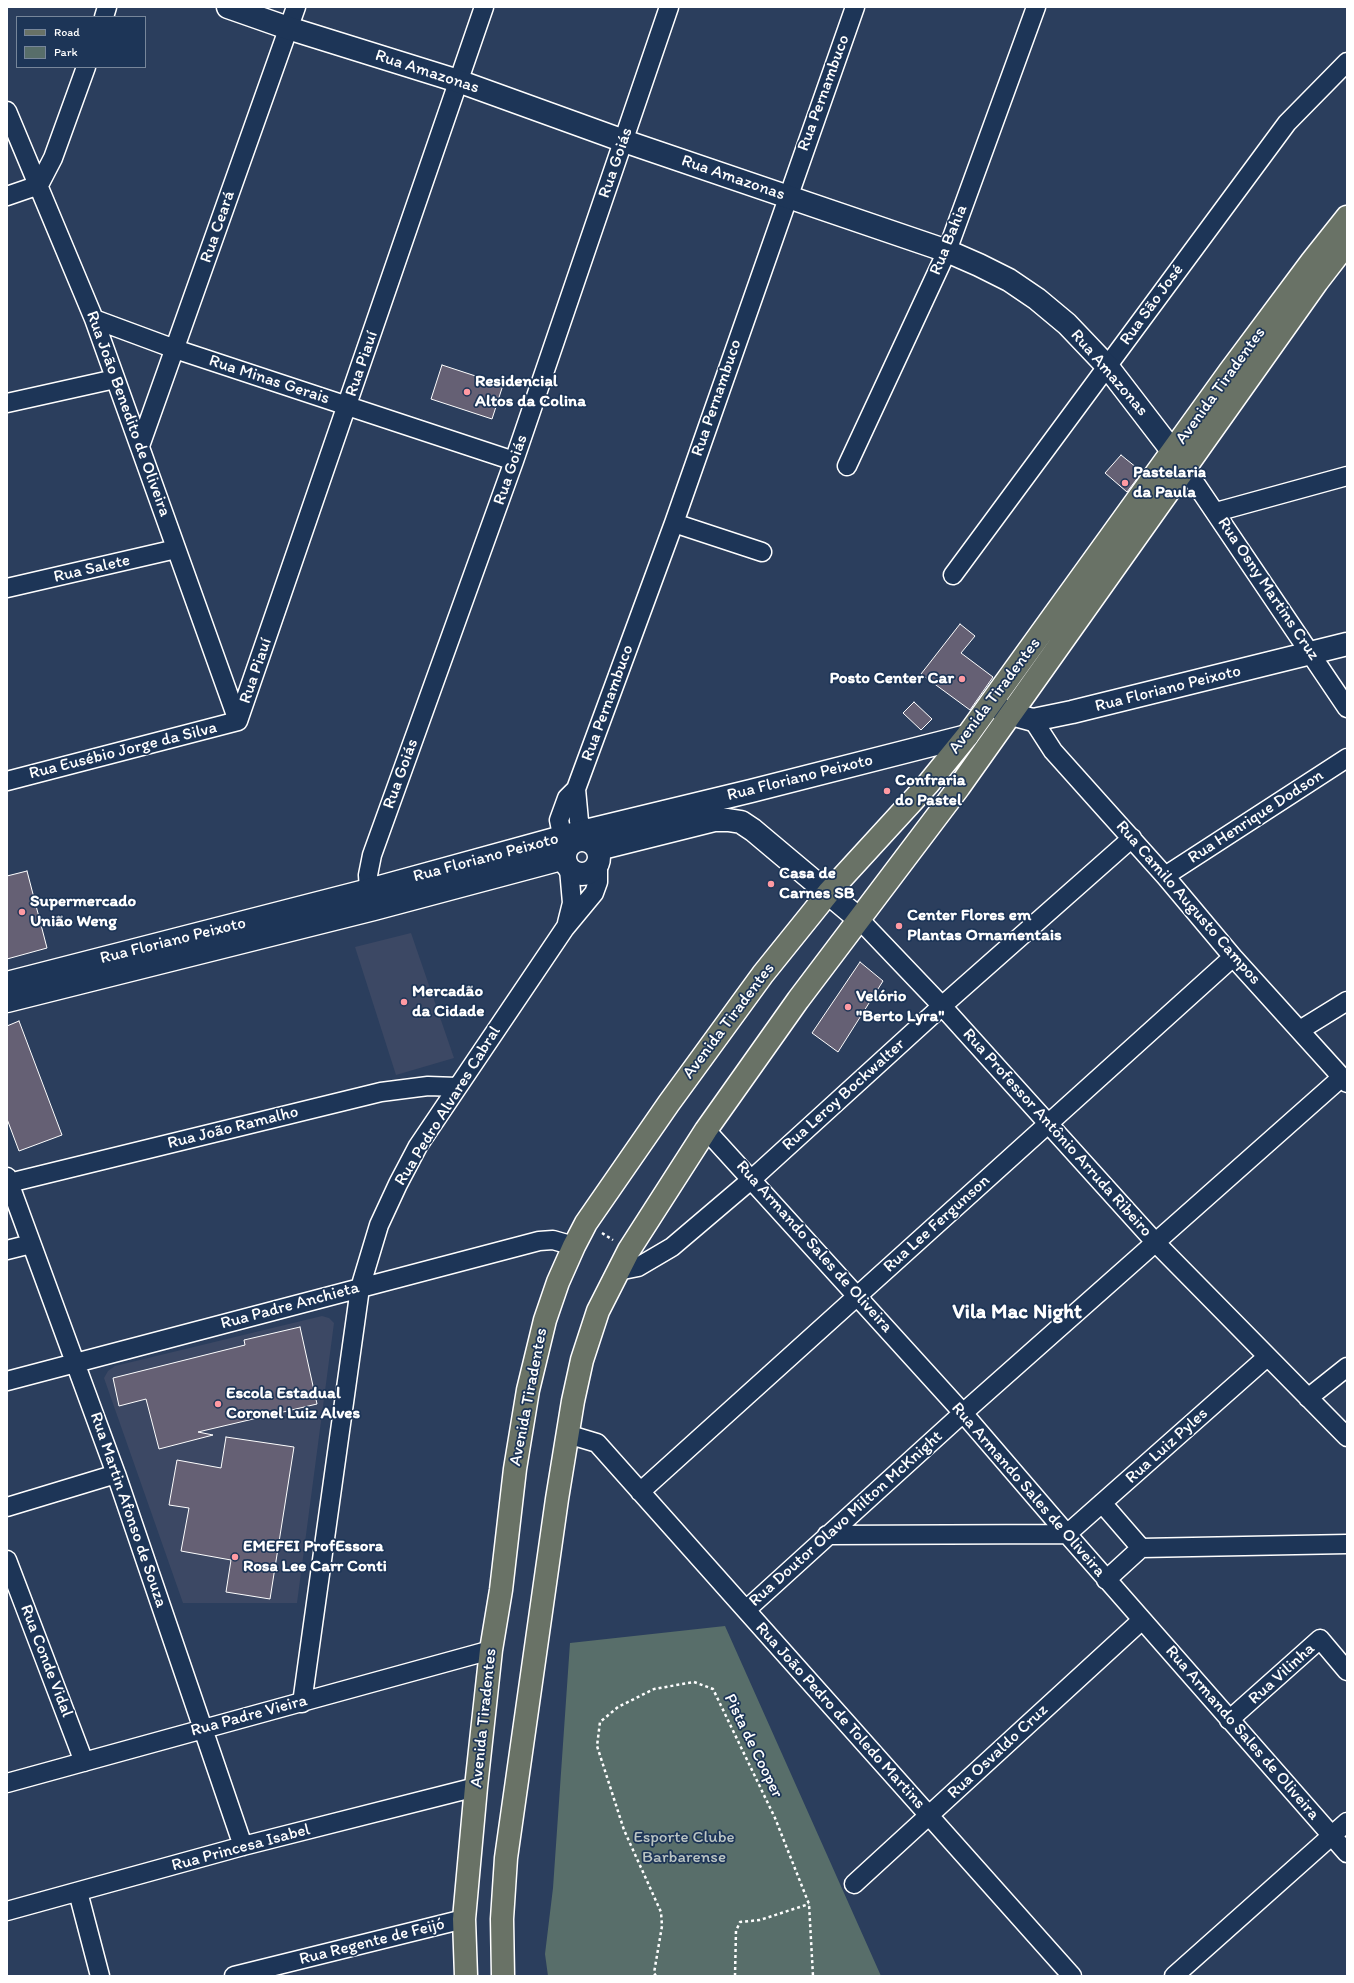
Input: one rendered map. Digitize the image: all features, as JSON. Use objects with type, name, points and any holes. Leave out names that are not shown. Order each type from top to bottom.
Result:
[{"type":"main road","name":"Rua Amazonas","points":[[228,7],[288,28],[458,81],[624,140],[947,251],[1009,280],[1037,299],[1066,324],[1107,366],[1179,460]]},
{"type":"main road","name":"Avenida Tiradentes","points":[[503,1976],[502,1919],[506,1858],[567,1434],[582,1360],[598,1311],[629,1250],[706,1130],[798,1000],[1011,714],[1302,273],[1347,217]]},
{"type":"main road","name":"Avenida Tiradentes","points":[[466,1976],[464,1919],[476,1787],[491,1650],[501,1590],[515,1469],[528,1390],[545,1320],[558,1282],[574,1246],[586,1223],[700,1060],[763,974],[828,892],[928,784],[1347,243]]},
{"type":"main road","name":"Rua Floriano Peixoto","points":[[990,704],[1011,714],[1033,720],[1311,654],[1347,644]]},
{"type":"main road","name":"Rua Floriano Peixoto","points":[[7,983],[565,854],[593,846],[751,791],[966,736]]},
{"type":"main road","points":[[741,822],[751,791]]},
{"type":"main road","name":"Rua Floriano Peixoto","points":[[593,846],[714,820],[741,822]]},
{"type":"main road","name":"Rua Professor Antônio Arruda Ribeiro","points":[[741,822],[753,830],[859,919]]},
{"type":"main road","points":[[565,854],[580,874],[586,874],[596,868],[593,846]]},
{"type":"main road","name":"Rua Floriano Peixoto","points":[[7,1002],[371,900]]},
{"type":"street","name":"Rua Ceará","points":[[140,446],[296,7]]},
{"type":"street","name":"Rua Piauí","points":[[238,721],[348,406],[484,7]]},
{"type":"street","name":"Rua Goiás","points":[[371,900],[368,875],[372,855],[514,461],[669,7]]},
{"type":"street","name":"Rua Pernambuco","points":[[565,854],[559,820],[567,798],[576,789],[674,523],[787,196],[855,7]]},
{"type":"street","name":"Rua Bahia","points":[[847,466],[947,251],[1036,7]]},
{"type":"street","name":"Rua São José","points":[[953,575],[1287,123],[1347,62]]},
{"type":"street","points":[[7,196],[39,185],[53,158],[86,68]]},
{"type":"street","name":"Rua João Benedito de Oliveira","points":[[7,111],[94,319],[238,721]]},
{"type":"street","name":"Rua Minas Gerais","points":[[94,319],[175,348],[514,461]]},
{"type":"street","points":[[7,404],[115,379]]},
{"type":"street","name":"Rua Osny Martins Cruz","points":[[1179,460],[1216,512],[1347,708]]},
{"type":"street","points":[[1216,512],[1347,476]]},
{"type":"street","points":[[674,523],[762,552]]},
{"type":"street","name":"Rua Salete","points":[[7,588],[176,549]]},
{"type":"street","name":"Rua Camilo Augusto Campos","points":[[1033,720],[1053,751],[1132,838],[1233,957],[1345,1080]]},
{"type":"street","name":"Rua Eusébio Jorge da Silva","points":[[7,780],[238,721]]},
{"type":"street","name":"Rua Henrique Dodson","points":[[1165,876],[1347,758]]},
{"type":"street","name":"Rua Pernambuco","points":[[576,789],[579,821],[593,846]]},
{"type":"street","name":"Rua Leroy Bockwalter","points":[[618,1271],[638,1267],[672,1247],[752,1179],[942,1006],[1132,838]]},
{"type":"street","name":"Rua Pedro Alvares Cabral","points":[[302,1702],[360,1288],[379,1225],[418,1146],[457,1086],[565,928],[594,894],[598,882],[593,846]]},
{"type":"street","name":"Rua Pedro Alvares Cabral","points":[[565,854],[572,903],[565,928]]},
{"type":"street","name":"Rua Professor Antônio Arruda Ribeiro","points":[[859,919],[942,1006],[1156,1243],[1347,1437]]},
{"type":"street","name":"Rua Lee Fergunson","points":[[640,1492],[1233,957]]},
{"type":"street","points":[[1300,1030],[1347,1001]]},
{"type":"street","name":"Rua Doutor Olavo Milton McKnight","points":[[746,1610],[963,1413],[1156,1243],[1345,1080]]},
{"type":"street","name":"Rua João Ramalho","points":[[8,1180],[380,1092],[421,1086],[457,1086]]},
{"type":"street","name":"Rua Armando Sales de Oliveira","points":[[706,1130],[858,1295],[963,1413],[1106,1580],[1347,1853]]},
{"type":"street","name":"Rua Martin Afonso de Souza","points":[[8,1180],[116,1474],[244,1846]]},
{"type":"street","name":"Rua Padre Anchieta","points":[[7,1381],[539,1241],[553,1240],[574,1246]]},
{"type":"street","points":[[7,1250],[31,1244]]},
{"type":"street","name":"Rua Luiz Pyles","points":[[1066,1534],[1267,1357]]},
{"type":"street","points":[[1308,1398],[1347,1367]]},
{"type":"street","name":"Rua João Pedro de Toledo Martins","points":[[567,1434],[597,1443],[1072,1976]]},
{"type":"street","points":[[7,1507],[116,1474]]},
{"type":"street","points":[[1102,1503],[1141,1548]]},
{"type":"street","points":[[827,1535],[1066,1534]]},
{"type":"street","points":[[1106,1580],[1141,1548],[1347,1544]]},
{"type":"street","name":"Rua Conde Vidal","points":[[7,1560],[84,1762]]},
{"type":"street","name":"Rua Osvaldo Cruz","points":[[854,1884],[1142,1620]]},
{"type":"street","name":"Rua Vilinha","points":[[1230,1720],[1320,1639],[1347,1671]]},
{"type":"street","name":"Rua Padre Vieira","points":[[7,1783],[491,1650]]},
{"type":"street","name":"Rua Princesa Isabel","points":[[7,1911],[244,1846],[476,1787]]},
{"type":"street","points":[[1174,1976],[1347,1822]]},
{"type":"street","points":[[78,1892],[100,1976]]},
{"type":"street","name":"Rua Regente de Feijó","points":[[234,1976],[464,1919]]},
{"type":"path","points":[[586,1223],[629,1250]]},
{"type":"path","name":"Pista de Cooper","points":[[656,1976],[654,1973],[662,1926],[661,1912],[624,1830],[597,1746],[600,1722],[618,1706],[654,1689],[694,1682],[713,1689],[775,1818],[809,1904],[813,1976]]},
{"type":"path","points":[[735,1976],[736,1932],[740,1922],[760,1920],[809,1904]]},
{"type":"shaded area","name":"Mercadão da Cidade","points":[[411,933],[454,1058],[396,1075],[355,947]]},
{"type":"shaded area","points":[[322,1316],[329,1318],[334,1323],[297,1603],[183,1603],[104,1378],[108,1371],[115,1366]]},
{"type":"green space","name":"Esporte Clube Barbarense","points":[[725,1626],[881,1976],[548,1976],[545,1954],[553,1888],[570,1643]]},
{"type":"building","name":"Residencial Altos da Colina","points":[[442,365],[503,385],[492,419],[431,399]]},
{"type":"building","name":"Pastelaria da Paula","points":[[1121,455],[1142,472],[1127,492],[1105,473]]},
{"type":"building","name":"Posto Center Car","points":[[960,624],[975,636],[961,653],[993,677],[970,710],[921,674]]},
{"type":"building","points":[[914,702],[932,719],[921,730],[903,713]]},
{"type":"building","name":"Supermercado União Weng","points":[[27,871],[47,948],[7,959],[7,876]]},
{"type":"building","name":"Velório \"Berto Lyra\"","points":[[860,962],[883,981],[838,1052],[812,1033]]},
{"type":"building","points":[[19,1021],[62,1135],[19,1151],[7,1119],[7,1026]]},
{"type":"building","name":"Escola Estadual Coronel Luiz Alves","points":[[300,1327],[317,1404],[198,1432],[213,1435],[159,1449],[146,1399],[119,1406],[113,1378],[245,1345],[244,1340]]},
{"type":"building","points":[[226,1437],[294,1447],[270,1599],[226,1592],[231,1560],[181,1551],[189,1508],[169,1505],[177,1460],[221,1468]]},
{"type":"place","name":"Residencial Altos da Colina","points":[[467,392]]},
{"type":"place","name":"Pastelaria da Paula","points":[[1125,483]]},
{"type":"place","name":"Posto Center Car","points":[[962,679]]},
{"type":"place","name":"Confraria do Pastel","points":[[887,791]]},
{"type":"place","name":"Casa de Carnes SB","points":[[771,884]]},
{"type":"place","name":"Supermercado União Weng","points":[[22,912]]},
{"type":"place","name":"Center Flores em Plantas Ornamentais","points":[[899,926]]},
{"type":"place","name":"Mercadão da Cidade","points":[[404,1002]]},
{"type":"place","name":"Velório \"Berto Lyra\"","points":[[848,1007]]},
{"type":"place","name":"Escola Estadual Coronel Luiz Alves","points":[[218,1404]]},
{"type":"place","name":"EMEFEI ProfEssora Rosa Lee Carr Conti","points":[[235,1557]]},
{"type":"district","name":"Vila Mac Night","points":[[1017,1313]]}]
